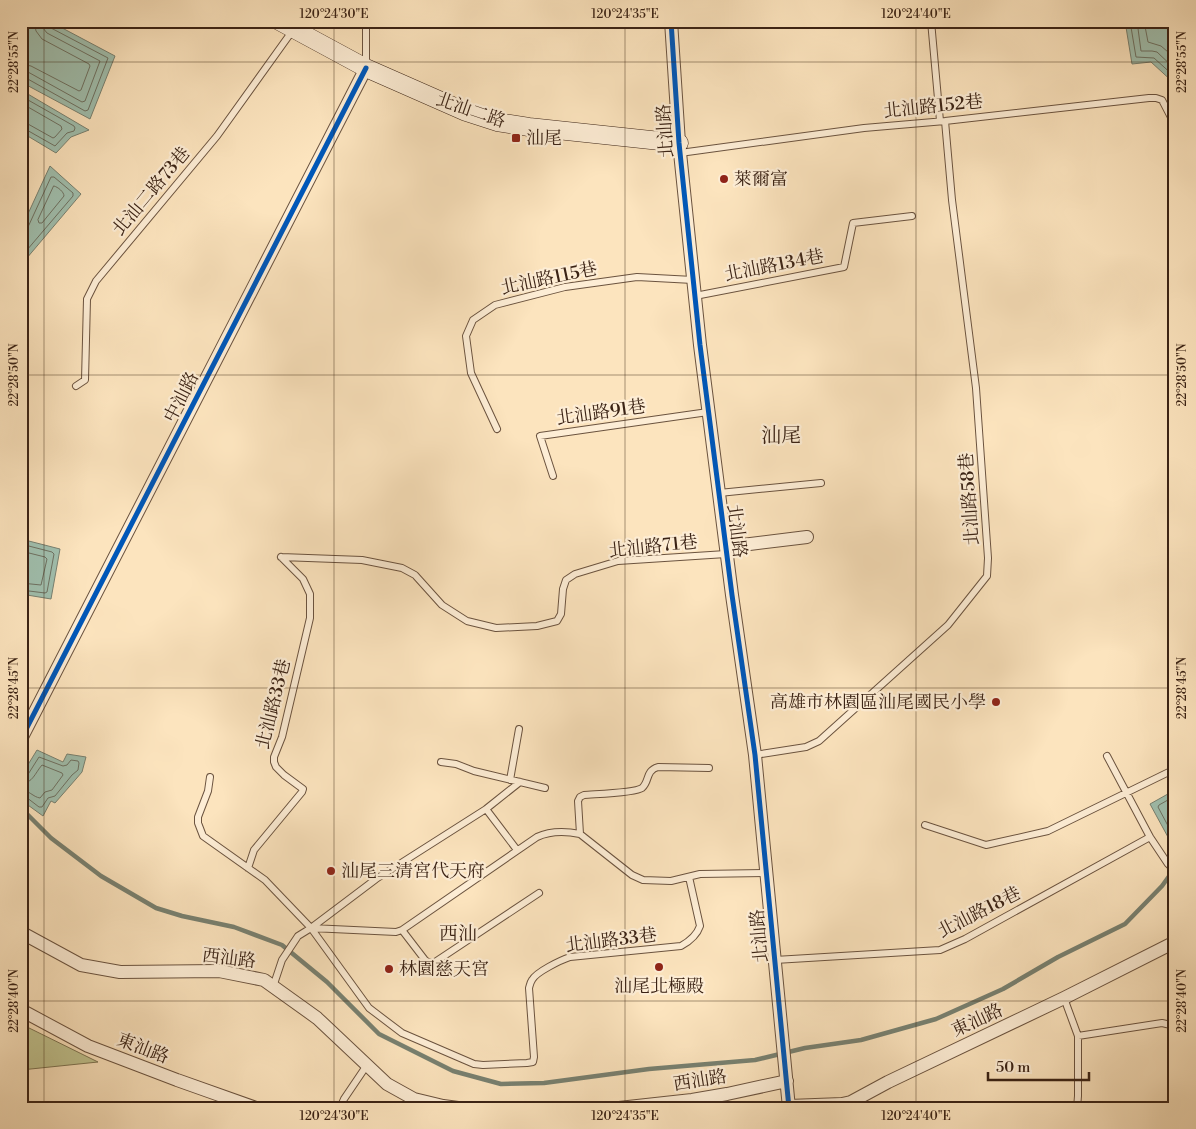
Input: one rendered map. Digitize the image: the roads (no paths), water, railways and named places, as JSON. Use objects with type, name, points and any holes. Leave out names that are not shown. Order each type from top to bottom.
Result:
[{"type":"street","name":"北汕路","points":[[671,21],[680,148],[693,280],[726,550],[755,755],[789,1107]]},
{"type":"street","name":"北汕二路","points":[[286,25],[366,68],[466,112],[497,122],[680,148]]},
{"type":"street","name":"中汕路","points":[[21,739],[366,68]]},
{"type":"street","points":[[726,550],[807,537]]},
{"type":"street","name":"西汕路","points":[[21,934],[80,965],[120,972],[219,971],[264,980],[317,1018],[387,1084],[414,1099],[458,1108]]},
{"type":"street","name":"東汕路","points":[[789,1107],[851,1102],[888,1082],[1064,998],[1175,942]]},
{"type":"street","name":"東汕路","points":[[21,1010],[88,1046],[256,1108]]},
{"type":"street","name":"西汕路","points":[[619,1108],[718,1096],[786,1076]]},
{"type":"lane","points":[[366,21],[366,68]]},
{"type":"lane","name":"北汕路58巷","points":[[755,755],[806,747],[819,741],[948,625],[986,576],[988,558],[976,388],[931,21]]},
{"type":"lane","name":"北汕二路73巷","points":[[76,386],[85,380],[87,299],[96,281],[217,136],[286,25]]},
{"type":"lane","name":"北汕路152巷","points":[[680,148],[1156,98],[1162,100],[1175,124]]},
{"type":"lane","name":"北汕路134巷","points":[[695,296],[844,267],[853,223],[912,216]]},
{"type":"lane","name":"北汕路115巷","points":[[497,429],[470,373],[466,336],[473,320],[495,305],[565,287],[637,277],[693,280]]},
{"type":"lane","name":"北汕路91巷","points":[[553,476],[540,436],[708,412]]},
{"type":"lane","points":[[719,493],[821,483]]},
{"type":"lane","name":"北汕路71巷","points":[[281,557],[362,560],[402,568],[415,575],[442,605],[467,621],[496,628],[537,626],[557,621],[561,614],[563,589],[566,580],[575,574],[618,561],[726,550]]},
{"type":"lane","name":"北汕路33巷","points":[[248,868],[254,850],[303,789],[284,775],[274,762],[274,757],[282,737],[310,618],[310,594],[303,579],[281,557]]},
{"type":"lane","points":[[510,780],[519,729]]},
{"type":"lane","points":[[1107,756],[1150,837],[1175,871]]},
{"type":"lane","points":[[441,762],[456,764],[474,771],[545,788]]},
{"type":"lane","points":[[580,834],[578,801],[580,797],[584,795],[637,791],[644,785],[650,771],[658,767],[709,768]]},
{"type":"lane","points":[[925,825],[986,845],[1048,831],[1175,769]]},
{"type":"lane","name":"北汕路33巷","points":[[210,777],[208,791],[198,817],[198,823],[204,836],[265,880],[311,928],[369,1008],[402,1033],[474,1064],[533,1062],[530,982],[535,976],[560,960],[570,957],[681,946],[687,943],[697,933],[700,926],[688,877]]},
{"type":"lane","points":[[273,986],[282,960],[298,936],[376,879],[486,809],[520,782]]},
{"type":"lane","points":[[486,809],[517,850]]},
{"type":"lane","points":[[311,928],[396,932],[402,930],[517,850],[545,834],[571,832],[580,834],[632,875],[643,880],[671,881],[700,874],[767,873]]},
{"type":"lane","name":"北汕路18巷","points":[[775,960],[940,950],[965,939],[1150,837]]},
{"type":"lane","points":[[402,930],[425,960],[430,963],[435,962],[539,893]]},
{"type":"lane","points":[[1064,998],[1078,1036],[1077,1108]]},
{"type":"lane","points":[[1078,1036],[1162,1023],[1175,1026]]},
{"type":"lane","points":[[340,1108],[367,1065]]},
{"type":"water","points":[[21,21],[49,21],[115,56],[90,119],[21,82]]},
{"type":"water","points":[[1125,21],[1175,21],[1175,84],[1151,62],[1132,64]]},
{"type":"water","points":[[21,90],[89,130],[71,137],[56,153],[21,132]]},
{"type":"water","points":[[50,166],[81,194],[21,265],[21,229]]},
{"type":"water","points":[[21,539],[60,549],[51,599],[21,594]]},
{"type":"water","points":[[37,750],[63,762],[67,754],[86,757],[82,772],[55,803],[51,801],[43,816],[21,800],[21,776]]},
{"type":"water","points":[[1175,790],[1175,850],[1150,804]]},
{"type":"waterway","points":[[21,808],[51,838],[101,876],[156,908],[182,916],[234,927],[282,945],[327,982],[379,1034],[453,1071],[501,1084],[544,1083],[649,1069],[755,1060],[805,1048],[861,1040],[936,1019],[1003,989],[1058,957],[1125,924],[1162,886],[1175,868]]},
{"type":"place","name":"汕尾","points":[[516,138]]},
{"type":"place","name":"萊爾富","points":[[724,179]]},
{"type":"place","name":"高雄市林園區汕尾國民小學","points":[[996,702]]},
{"type":"place","name":"汕尾三清宮代天府","points":[[331,871]]},
{"type":"place","name":"汕尾北極殿","points":[[659,967]]},
{"type":"place","name":"林園慈天宮","points":[[389,969]]},
{"type":"district","name":"汕尾","points":[[781,435]]},
{"type":"district","name":"西汕","points":[[458,933]]}]
